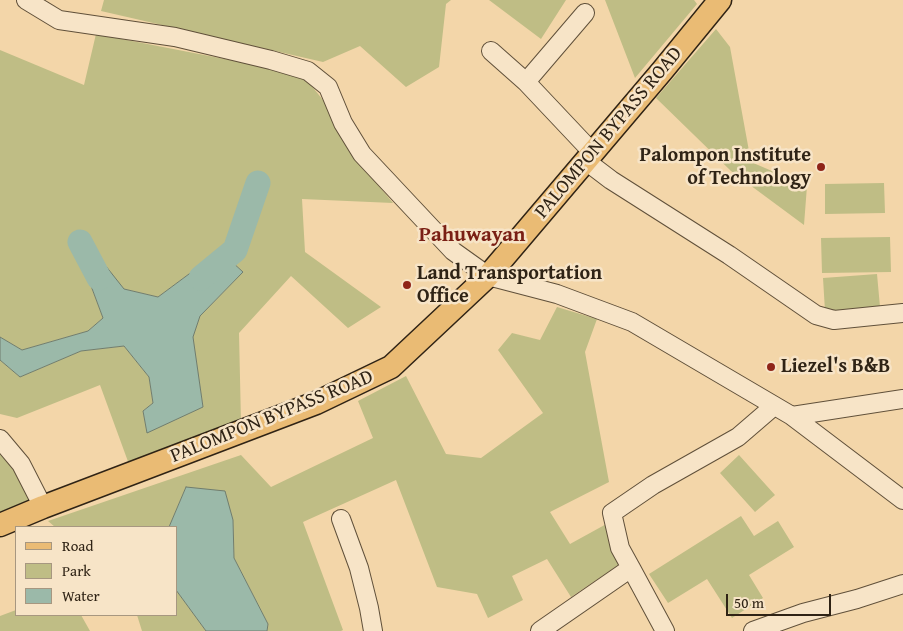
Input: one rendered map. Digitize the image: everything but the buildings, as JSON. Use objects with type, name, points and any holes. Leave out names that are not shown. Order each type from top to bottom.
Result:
[{"type":"main road","name":"PALOMPON BYPASS ROAD","points":[[0,525],[316,403],[391,367],[488,276],[720,0]]},
{"type":"street","points":[[26,0],[59,20],[175,37],[308,71],[328,87],[343,123],[362,154],[453,251],[488,276],[557,294],[632,322],[792,416],[903,500]]},
{"type":"street","points":[[526,82],[585,13]]},
{"type":"street","points":[[491,51],[526,82],[589,157],[611,180],[729,255],[816,316],[834,320],[903,313]]},
{"type":"street","points":[[792,416],[903,399]]},
{"type":"street","points":[[665,631],[620,548],[612,513],[653,485],[738,437],[774,406]]},
{"type":"street","points":[[0,439],[21,464],[43,507]]},
{"type":"street","points":[[341,519],[358,568],[373,631]]},
{"type":"street","points":[[540,631],[631,568]]},
{"type":"street","points":[[753,631],[803,613],[857,599],[903,584]]},
{"type":"green space","points":[[104,0],[451,0],[446,4],[439,67],[406,87],[360,46],[323,62],[101,11]]},
{"type":"green space","points":[[489,0],[566,0],[541,39]]},
{"type":"green space","points":[[605,0],[694,0],[697,4],[635,78]]},
{"type":"green space","points":[[716,29],[730,47],[751,162],[807,186],[804,225],[731,171],[656,98]]},
{"type":"green space","points":[[96,34],[302,74],[327,105],[365,169],[393,203],[302,199],[305,252],[381,307],[348,328],[291,276],[239,333],[241,423],[130,467],[100,385],[17,418],[0,414],[0,360],[20,377],[81,351],[124,346],[149,377],[153,403],[143,411],[147,432],[203,407],[192,337],[200,316],[243,272],[220,251],[158,297],[124,289],[78,252],[103,318],[88,331],[22,350],[0,337],[0,50],[84,85]]},
{"type":"green space","points":[[884,183],[885,213],[825,214],[825,184]]},
{"type":"green space","points":[[890,237],[891,272],[822,273],[821,238]]},
{"type":"green space","points":[[877,274],[880,307],[825,311],[823,278]]},
{"type":"green space","points":[[557,307],[597,319],[585,352],[609,482],[550,512],[570,544],[610,522],[623,562],[571,597],[547,559],[512,576],[523,600],[488,618],[477,594],[437,587],[396,480],[303,522],[343,630],[341,631],[267,631],[268,624],[234,558],[233,520],[186,487],[169,526],[54,526],[48,521],[241,455],[271,487],[373,438],[358,401],[406,376],[446,454],[481,458],[543,413],[498,350],[512,333],[540,340]]},
{"type":"green space","points":[[0,451],[16,467],[31,500],[0,512]]},
{"type":"green space","points":[[739,455],[775,495],[755,512],[720,473]]},
{"type":"green space","points":[[741,516],[754,536],[778,521],[794,547],[749,575],[763,598],[732,618],[707,579],[668,603],[649,574]]},
{"type":"green space","points":[[178,593],[206,631],[142,631],[137,616],[178,616]]},
{"type":"green space","points":[[15,610],[15,616],[82,616],[90,631],[0,631],[0,616]]},
{"type":"water","points":[[90,246],[124,289],[158,297],[220,251],[243,272],[200,316],[193,337],[203,407],[147,433],[143,411],[153,403],[149,377],[124,346],[81,351],[20,377],[0,360],[0,337],[22,350],[88,331],[103,318],[78,251]]},
{"type":"water","points":[[186,487],[225,491],[233,520],[234,558],[268,624],[267,631],[206,631],[178,593],[178,526],[169,526]]},
{"type":"waterway","points":[[201,278],[235,250],[258,183]]},
{"type":"waterway","points":[[80,242],[99,278]]},
{"type":"place","name":"Palompon Institute of Technology","points":[[821,167]]},
{"type":"place","name":"Land Transportation Office","points":[[407,285]]},
{"type":"place","name":"Liezel's B&B","points":[[771,367]]},
{"type":"district","name":"Pahuwayan","points":[[472,236]]}]
